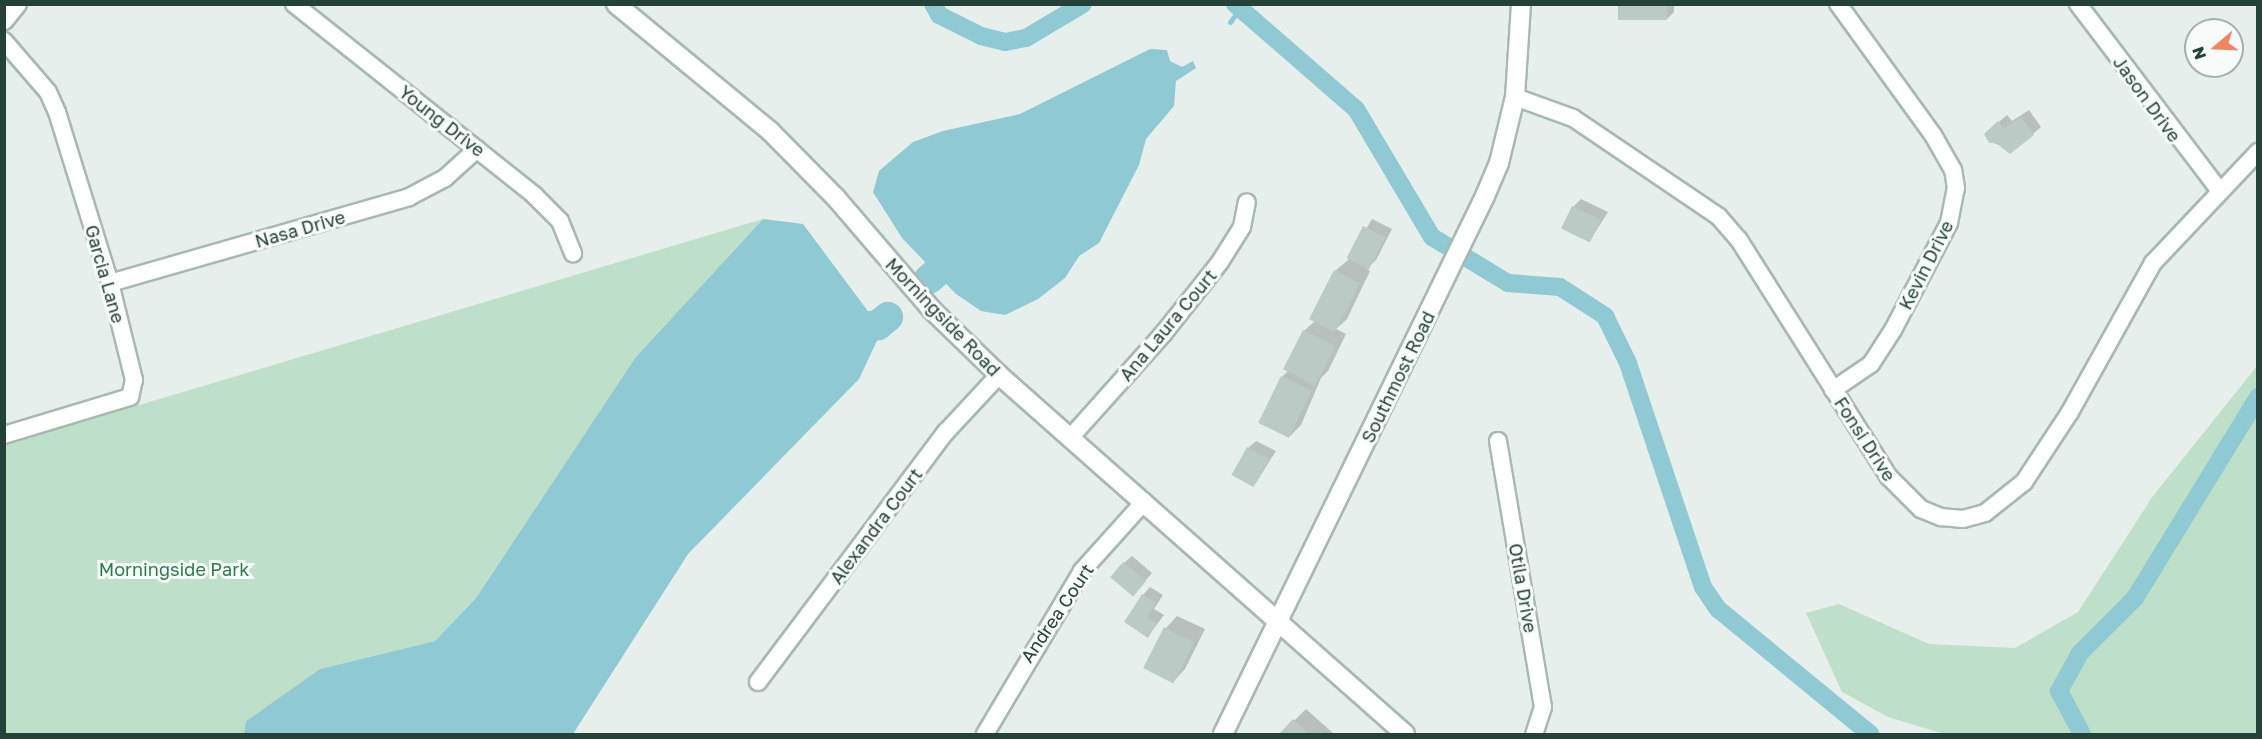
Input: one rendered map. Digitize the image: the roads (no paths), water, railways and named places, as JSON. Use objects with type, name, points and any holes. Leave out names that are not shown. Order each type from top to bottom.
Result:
[{"type":"street","points":[[4,20],[17,4]]},
{"type":"street","name":"Young Drive","points":[[294,4],[534,195],[560,221],[573,253]]},
{"type":"street","name":"Morningside Road","points":[[616,4],[777,138],[836,198],[931,309],[999,375],[1405,735]]},
{"type":"street","name":"Southmost Road","points":[[1223,735],[1449,275],[1499,163],[1515,97],[1521,4]]},
{"type":"street","name":"Kevin Drive","points":[[1833,390],[1871,364],[1893,330],[1949,224],[1956,188],[1953,170],[1934,135],[1838,4]]},
{"type":"street","name":"Jason Drive","points":[[2078,4],[2219,190]]},
{"type":"street","name":"Garcia Lane","points":[[4,41],[48,92],[57,112],[110,283],[134,380],[130,397],[4,435]]},
{"type":"street","name":"Fonsi Drive","points":[[1515,97],[1573,118],[1719,217],[1739,240],[1833,390],[1903,495],[1941,517],[1963,519],[1985,513],[2006,500],[2041,461],[2138,286],[2171,242],[2258,152]]},
{"type":"street","name":"Nasa Drive","points":[[110,283],[409,197],[445,178],[477,149]]},
{"type":"street","name":"Ana Laura Court","points":[[1070,438],[1163,334],[1220,262],[1242,227],[1247,202]]},
{"type":"street","name":"Alexandra Court","points":[[758,682],[946,432],[999,375]]},
{"type":"street","name":"Otila Drive","points":[[1498,441],[1543,707],[1534,735]]},
{"type":"street","name":"Andrea Court","points":[[985,735],[1048,622],[1082,572],[1144,502]]},
{"type":"water","points":[[1150,49],[1167,50],[1170,61],[1182,67],[1193,61],[1196,68],[1176,81],[1174,106],[1146,139],[1139,165],[1099,243],[1079,256],[1065,278],[1038,299],[1005,315],[981,311],[956,294],[902,238],[873,192],[879,171],[913,142],[943,131],[1020,114]]},
{"type":"water","points":[[763,219],[803,224],[882,330],[859,379],[688,554],[573,734],[244,734],[246,721],[320,669],[435,641],[476,598],[635,358]]},
{"type":"waterway","points":[[933,4],[939,15],[981,36],[1005,42],[1026,38],[1083,4]]},
{"type":"waterway","points":[[1235,4],[1356,109],[1432,237],[1508,283],[1560,287],[1605,316],[1628,363],[1703,587],[1718,609],[1870,734]]},
{"type":"waterway","points":[[1230,22],[1240,8]]},
{"type":"waterway","points":[[929,279],[965,248]]},
{"type":"waterway","points":[[839,330],[878,325],[888,317]]},
{"type":"waterway","points":[[2082,734],[2059,691],[2080,653],[2135,598],[2258,397]]},
{"type":"park label","name":"Morningside Park","points":[[174,569]]}]
